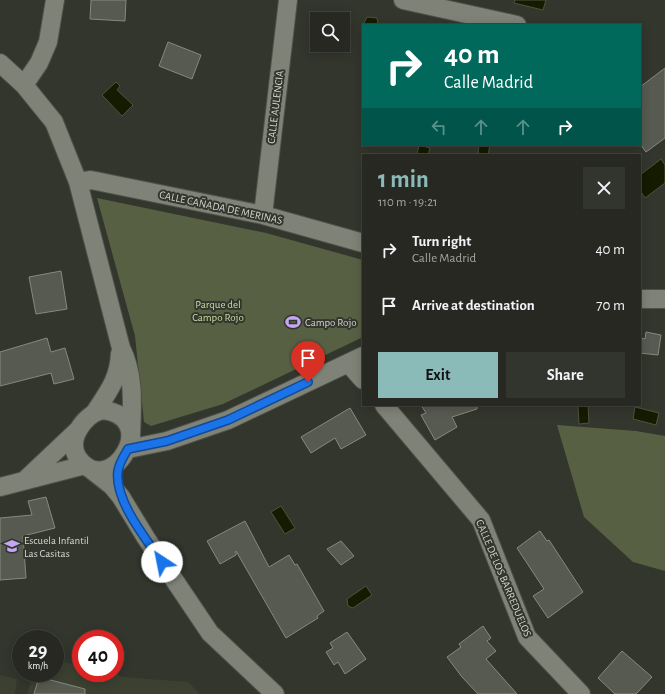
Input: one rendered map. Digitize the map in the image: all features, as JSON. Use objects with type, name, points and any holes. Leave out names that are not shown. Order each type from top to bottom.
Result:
[{"type":"street","points":[[24,85],[39,63],[48,42],[55,0]]},
{"type":"street","name":"CALLE AULENCIA","points":[[262,215],[288,0]]},
{"type":"street","points":[[403,0],[512,24]]},
{"type":"street","points":[[0,64],[24,85],[54,122],[78,182],[121,348],[128,362],[133,397],[127,448],[118,473],[121,498]]},
{"type":"street","name":"CALLE CAÑADA DE MERINAS","points":[[78,182],[91,180],[262,215],[362,243]]},
{"type":"street","points":[[641,299],[665,299]]},
{"type":"street","points":[[25,481],[95,412],[116,380],[120,367],[121,348]]},
{"type":"street","points":[[0,486],[87,466],[99,470],[108,469],[127,448],[167,441],[228,420],[356,359],[362,377]]},
{"type":"street","name":"CALLE DE LOS BARREDUELOS","points":[[385,406],[482,520],[526,637],[581,694]]},
{"type":"street","points":[[95,412],[102,410],[116,413],[127,423],[127,448]]},
{"type":"street","points":[[80,428],[75,436],[74,446],[77,456],[112,486],[210,633],[275,694]]},
{"type":"shaded area","points":[[515,0],[546,0],[543,10],[514,3]]},
{"type":"shaded area","points":[[367,17],[377,18],[378,24],[364,24]]},
{"type":"shaded area","points":[[116,82],[120,86],[117,90],[133,105],[122,116],[102,95]]},
{"type":"shaded area","points":[[419,146],[430,148],[428,154],[417,154]]},
{"type":"shaded area","points":[[479,146],[490,146],[488,154],[478,153]]},
{"type":"shaded area","points":[[661,159],[665,165],[665,183],[645,198],[641,192],[641,174]]},
{"type":"shaded area","points":[[578,406],[588,406],[589,423],[579,424]]},
{"type":"shaded area","points":[[635,407],[659,413],[656,425],[633,419]]},
{"type":"shaded area","points":[[281,506],[295,528],[285,534],[271,512]]},
{"type":"shaded area","points":[[366,586],[372,595],[353,608],[348,606],[347,599]]},
{"type":"shaded area","points":[[64,662],[72,664],[72,682],[124,682],[124,677],[188,682],[200,694],[27,694],[30,682],[64,682]]},
{"type":"shaded area","points":[[0,675],[12,678],[12,682],[17,682],[15,694],[0,694]]},
{"type":"green space","name":"Parque del Campo Rojo","points":[[97,198],[266,233],[362,260],[362,337],[223,404],[151,426],[144,422],[135,336]]},
{"type":"green space","points":[[557,425],[636,431],[665,436],[665,571],[633,562],[584,517]]},
{"type":"building","points":[[91,0],[126,0],[125,21],[90,19]]},
{"type":"building","points":[[168,42],[201,55],[192,79],[159,66]]},
{"type":"building","points":[[665,68],[665,138],[646,152],[641,145],[641,86]]},
{"type":"building","points":[[61,271],[67,309],[36,314],[29,277]]},
{"type":"building","points":[[646,332],[661,335],[658,355],[641,353],[641,338],[645,339]]},
{"type":"building","points":[[47,338],[51,352],[65,348],[74,379],[54,384],[51,373],[0,386],[0,352]]},
{"type":"building","points":[[422,406],[477,406],[477,409],[452,417],[457,427],[435,440],[421,415],[426,413]]},
{"type":"building","points":[[350,408],[366,435],[341,449],[335,438],[311,453],[301,437]]},
{"type":"building","name":"Escuela Infantil Las Casitas","points":[[46,497],[55,528],[23,536],[26,578],[0,580],[0,518],[32,515],[28,501]]},
{"type":"building","points":[[245,521],[269,567],[289,555],[295,565],[297,564],[324,611],[317,616],[318,618],[286,638],[236,551],[236,555],[220,564],[207,541]]},
{"type":"building","points":[[540,531],[547,541],[549,540],[583,592],[548,618],[533,596],[544,589],[517,548]]},
{"type":"building","points":[[341,541],[354,556],[341,565],[327,549]]},
{"type":"building","points":[[483,626],[491,638],[487,641],[496,651],[486,659],[517,694],[478,694],[462,677],[447,657],[461,647],[459,644]]},
{"type":"building","points":[[347,632],[366,659],[345,674],[338,662],[334,665],[326,652],[333,648],[330,643]]},
{"type":"building","points":[[622,651],[652,677],[636,694],[615,694],[598,678]]},
{"type":"building","points":[[38,682],[58,682],[85,689],[85,694],[34,694]]},
{"type":"place","name":"Campo Rojo","points":[[293,322]]},
{"type":"place","name":"Escuela Infantil Las Casitas","points":[[12,546]]},
{"type":"route","points":[[162,562],[121,498],[118,484],[119,465],[128,449],[167,441],[228,420],[308,382]]}]
